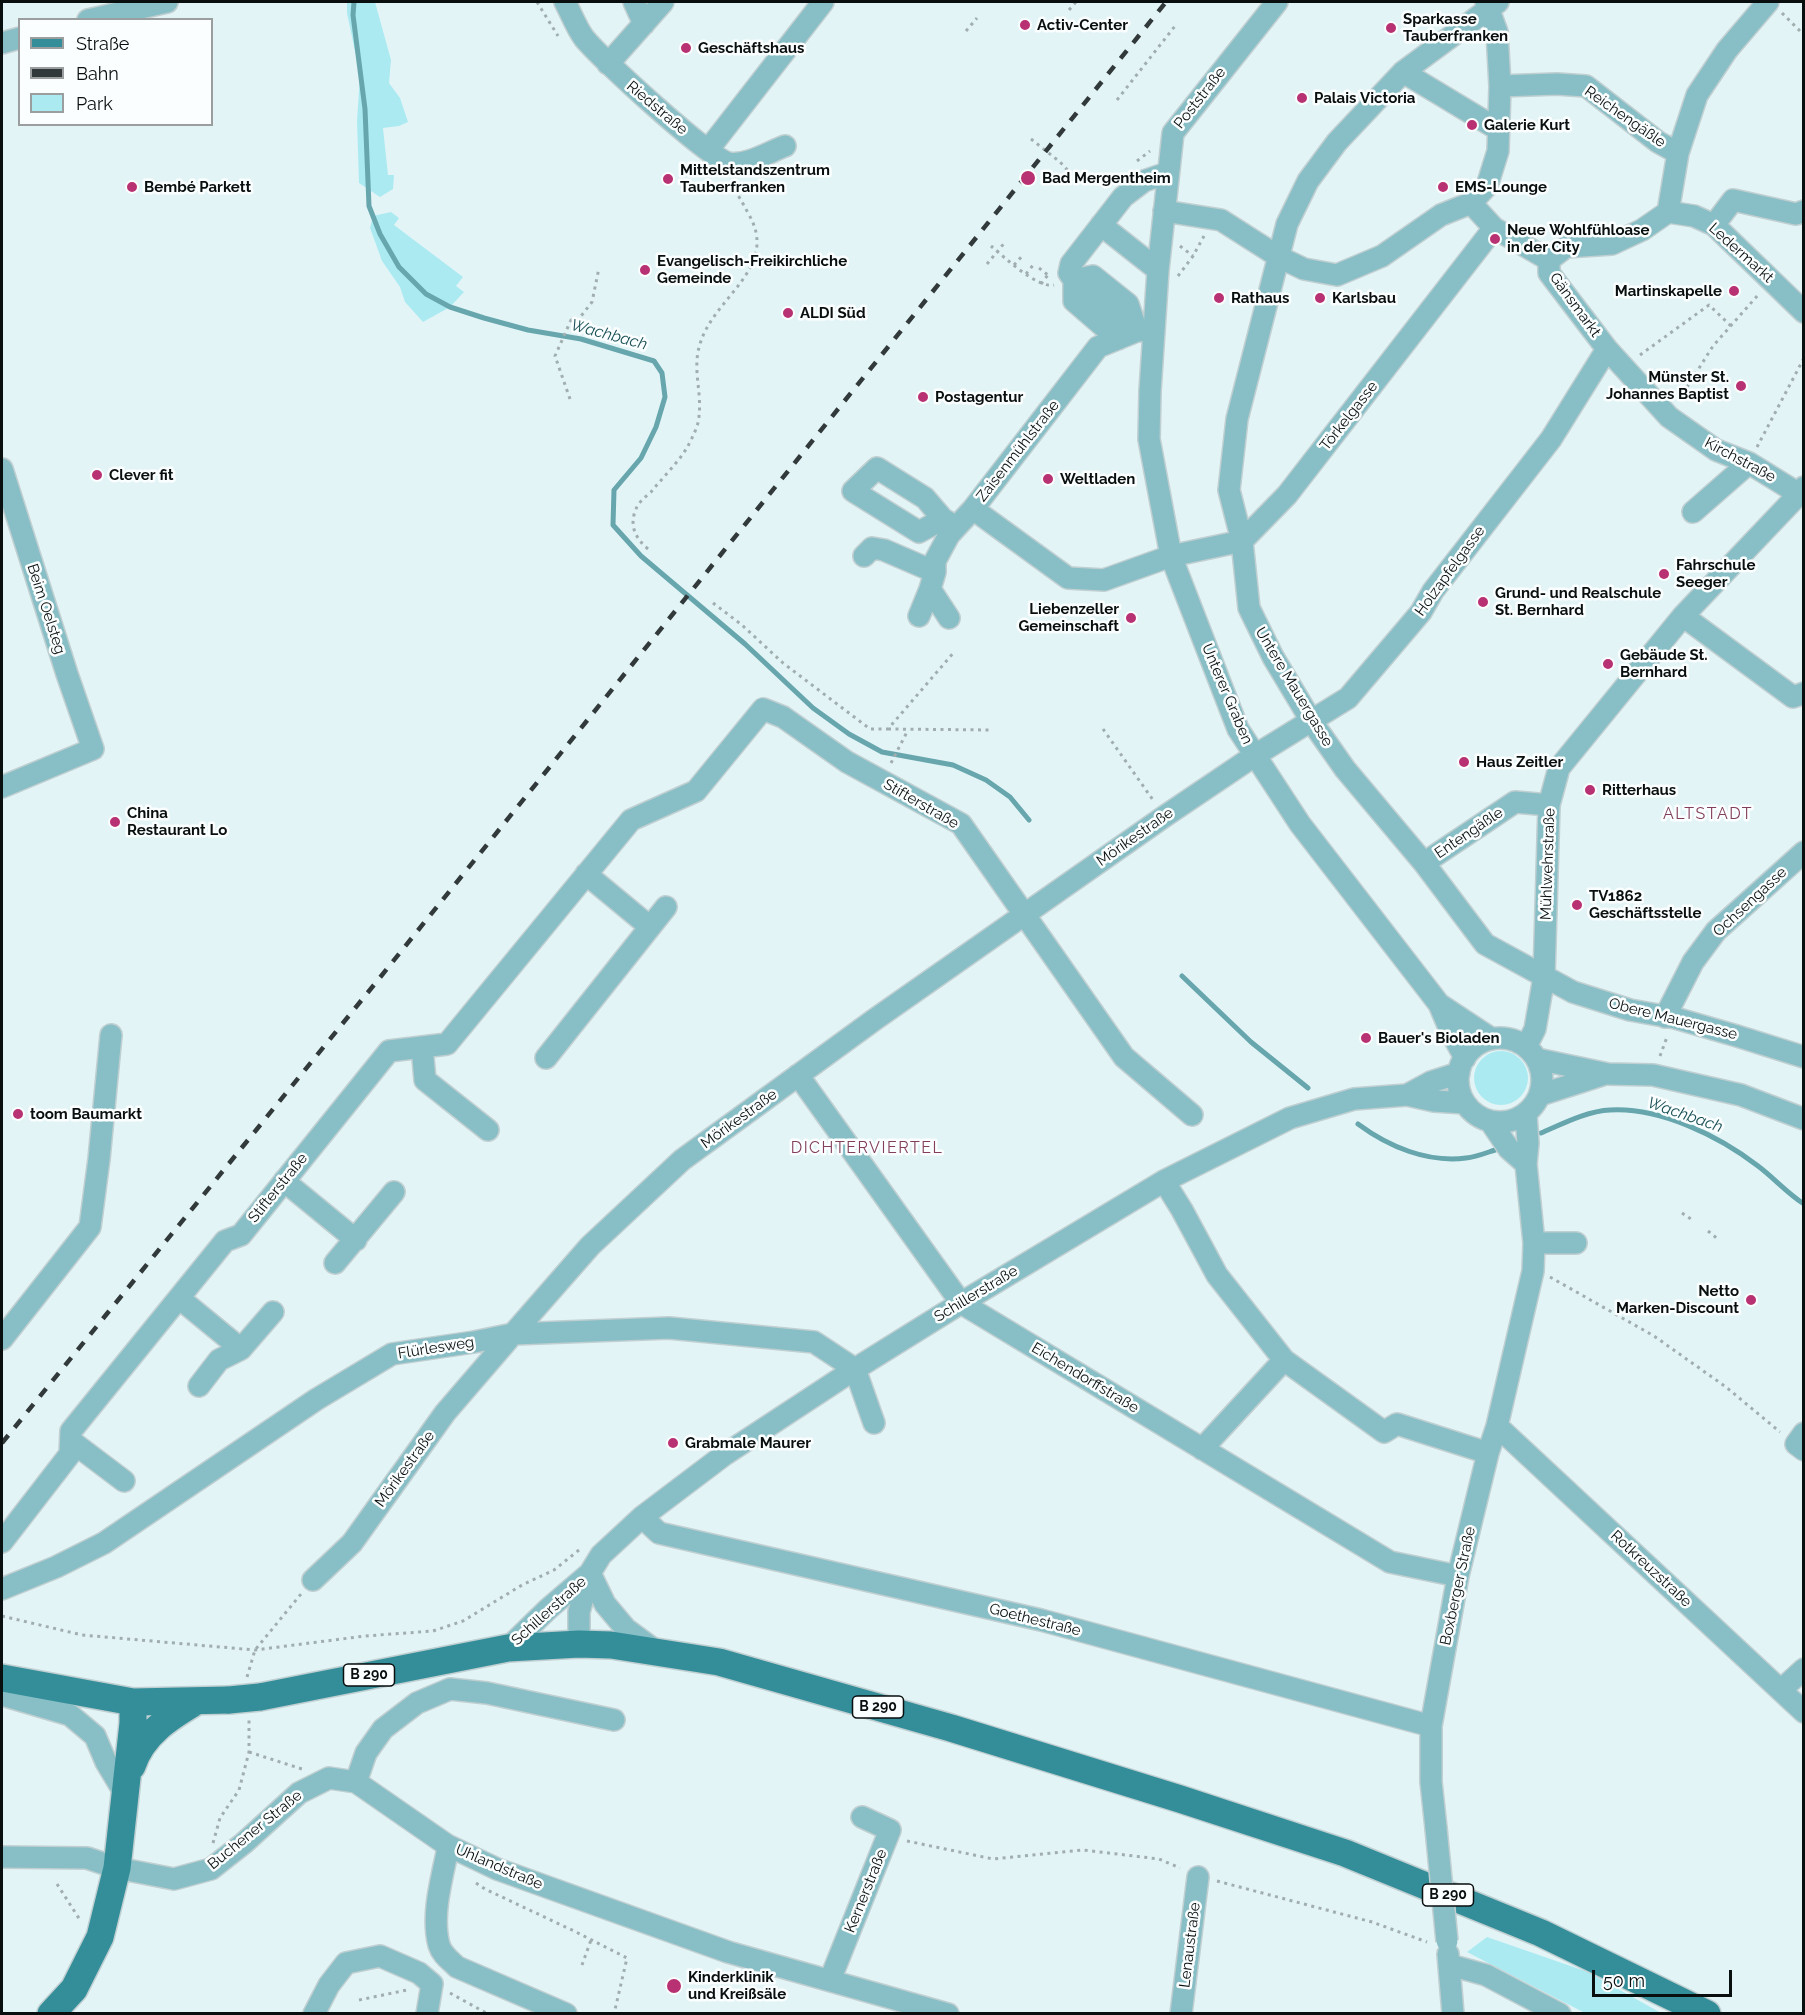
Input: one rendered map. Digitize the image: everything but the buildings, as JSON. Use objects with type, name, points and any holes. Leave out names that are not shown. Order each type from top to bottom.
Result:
[{"type":"main road","name":"B 290","points":[[2,1678],[133,1702],[197,1701],[246,1699],[508,1648],[579,1644],[611,1645],[719,1662],[828,1692],[1180,1799],[1346,1853],[1541,1933],[1707,2013]]},
{"type":"main road","points":[[125,1790],[136,1752],[153,1731],[197,1701]]},
{"type":"main road","points":[[51,2013],[74,1989],[100,1937],[117,1868],[133,1723],[133,1702]]},
{"type":"street","points":[[97,18],[167,2]]},
{"type":"street","name":"Riedstraße","points":[[565,2],[584,37],[617,73],[708,150],[727,163],[741,164],[785,146]]},
{"type":"street","points":[[634,2],[644,24]]},
{"type":"street","points":[[608,64],[663,2]]},
{"type":"street","points":[[708,150],[823,2]]},
{"type":"street","name":"Poststraße","points":[[1158,270],[1173,133],[1277,2]]},
{"type":"street","points":[[1164,211],[1221,220],[1279,257],[1304,269],[1337,275],[1382,256],[1441,215],[1471,202],[1487,186],[1498,151],[1500,86],[1497,32],[1491,4]]},
{"type":"street","name":"Untere Mauergasse","points":[[1491,4],[1403,72],[1337,142],[1308,181],[1287,224],[1265,305],[1254,367],[1237,419],[1229,490],[1242,541],[1249,608],[1273,657],[1312,722],[1345,769],[1424,863],[1485,944],[1544,977]]},
{"type":"street","points":[[1668,212],[1678,153],[1697,95],[1727,50],[1773,5]]},
{"type":"street","points":[[2,43],[18,39]]},
{"type":"street","points":[[1403,72],[1499,130]]},
{"type":"street","name":"Reichengäßle","points":[[1500,86],[1557,84],[1586,86],[1658,141],[1678,153]]},
{"type":"street","points":[[1136,333],[1074,301],[1074,280],[1069,273],[1071,264],[1123,197],[1144,181],[1167,173]]},
{"type":"street","points":[[1714,225],[1733,200],[1796,214],[1803,211]]},
{"type":"street","name":"Gänsmarkt","points":[[1471,202],[1494,228],[1549,260]]},
{"type":"street","name":"Gänsmarkt","points":[[1549,260],[1566,247],[1612,244],[1642,230],[1668,212]]},
{"type":"street","name":"Ledermarkt","points":[[1668,212],[1694,216],[1714,225],[1803,312]]},
{"type":"street","points":[[1101,225],[1158,270]]},
{"type":"street","name":"Törkelgasse","points":[[1242,541],[1287,495],[1494,228]]},
{"type":"street","name":"Gänsmarkt","points":[[1549,260],[1549,273],[1607,349]]},
{"type":"street","name":"Unterer Graben","points":[[1158,270],[1136,333],[1150,391],[1149,439],[1171,556],[1238,729],[1300,824],[1439,1004],[1462,1065]]},
{"type":"street","points":[[1074,280],[1093,276],[1128,304],[1136,333]]},
{"type":"street","name":"Zaisenmühlstraße","points":[[1136,333],[1098,347],[973,509],[1068,578],[1104,580],[1171,556]]},
{"type":"street","name":"Kirchstraße","points":[[1607,349],[1669,417],[1716,450],[1749,463],[1801,490]]},
{"type":"street","name":"Holzapfelgasse","points":[[1254,756],[1348,698],[1421,612],[1440,582],[1551,439],[1607,349]]},
{"type":"street","points":[[1693,512],[1749,463]]},
{"type":"street","name":"Beim Oelsteg","points":[[2,469],[93,748],[2,787]]},
{"type":"street","name":"Mühlwehrstraße","points":[[1532,1053],[1544,977],[1549,805],[1559,768],[1683,616],[1801,490]]},
{"type":"street","points":[[919,616],[932,581],[936,561],[949,535],[950,523],[973,509]]},
{"type":"street","points":[[1171,556],[1242,541]]},
{"type":"street","points":[[864,556],[872,548],[884,550],[932,581],[949,618]]},
{"type":"street","points":[[1683,616],[1793,697],[1803,693]]},
{"type":"street","name":"Stifterstraße","points":[[2,1542],[70,1454],[71,1431],[225,1241],[241,1235],[389,1051],[447,1044],[630,820],[696,791],[763,709],[783,717],[847,762],[961,824],[1124,1057],[1192,1115]]},
{"type":"street","name":"Mörikestraße","points":[[313,1580],[352,1543],[446,1413],[590,1246],[682,1160],[1025,914],[1254,756]]},
{"type":"street","name":"Entengäßle","points":[[1424,863],[1515,802],[1549,805]]},
{"type":"street","name":"Ochsengasse","points":[[1665,1017],[1694,962],[1716,931],[1803,852]]},
{"type":"street","points":[[586,874],[650,927]]},
{"type":"street","points":[[546,1058],[666,907]]},
{"type":"street","name":"Obere Mauergasse","points":[[1544,977],[1573,992],[1630,1010],[1675,1018],[1803,1057]]},
{"type":"street","name":"Unterer Graben","points":[[1439,1004],[1492,1039]]},
{"type":"street","points":[[2,1339],[90,1227],[111,1035]]},
{"type":"street","points":[[1526,1164],[1509,1149],[1490,1121],[1472,1111],[1465,1103],[1459,1084],[1462,1065],[1482,1043],[1492,1039],[1516,1041],[1532,1053],[1567,1067],[1608,1074],[1653,1075],[1741,1095],[1803,1119]]},
{"type":"street","points":[[422,1047],[425,1080],[488,1130]]},
{"type":"street","points":[[1490,1121],[1509,1121],[1526,1114],[1534,1105],[1540,1095],[1542,1077],[1532,1053]]},
{"type":"street","name":"Schillerstraße","points":[[1407,1095],[1462,1065]]},
{"type":"street","points":[[1540,1095],[1608,1074]]},
{"type":"street","name":"Eichendorffstraße","points":[[798,1075],[961,1303],[1390,1562],[1458,1576]]},
{"type":"street","name":"Schillerstraße","points":[[579,1644],[579,1612],[590,1573],[601,1555],[642,1517],[724,1455],[961,1303],[1164,1181],[1290,1118],[1354,1099],[1407,1095],[1434,1101],[1465,1103]]},
{"type":"street","name":"Boxberger Straße","points":[[1454,2013],[1431,1782],[1431,1726],[1458,1576],[1488,1453],[1497,1426],[1533,1271],[1534,1243],[1526,1164],[1528,1143],[1526,1114]]},
{"type":"street","points":[[284,1181],[356,1240]]},
{"type":"street","points":[[1164,1181],[1217,1275],[1284,1360],[1384,1432],[1397,1424],[1488,1453]]},
{"type":"street","points":[[335,1263],[394,1192]]},
{"type":"street","points":[[1534,1243],[1576,1242]]},
{"type":"street","points":[[179,1298],[241,1349]]},
{"type":"street","points":[[199,1386],[219,1360],[241,1349],[273,1312]]},
{"type":"street","name":"Flürlesweg","points":[[2,1588],[56,1567],[104,1543],[317,1399],[392,1354],[513,1334],[669,1328],[814,1342],[855,1369]]},
{"type":"street","points":[[1202,1449],[1284,1360]]},
{"type":"street","points":[[855,1369],[874,1423]]},
{"type":"street","name":"Rotkreuzstraße","points":[[1497,1426],[1803,1712]]},
{"type":"street","points":[[70,1441],[124,1480]]},
{"type":"street","name":"Goethestraße","points":[[642,1517],[659,1533],[1041,1620],[1431,1726]]},
{"type":"street","name":"Schillerstraße","points":[[508,1648],[590,1573]]},
{"type":"street","name":"Schillerstraße","points":[[590,1573],[605,1604],[626,1629],[659,1653]]},
{"type":"street","points":[[1781,1690],[1803,1669]]},
{"type":"street","points":[[329,1778],[356,1782],[366,1753],[383,1729],[417,1703],[450,1689],[488,1694],[614,1720]]},
{"type":"street","points":[[2,1695],[70,1715],[95,1736],[106,1762],[125,1790]]},
{"type":"street","name":"Buchener Straße","points":[[2,1857],[87,1858],[117,1868],[174,1879],[211,1869],[300,1793],[329,1778]]},
{"type":"street","name":"Uhlandstraße","points":[[356,1782],[447,1845],[497,1869],[728,1952],[948,2013]]},
{"type":"street","name":"Kernerstraße","points":[[830,1980],[890,1830],[862,1817]]},
{"type":"street","points":[[447,1845],[436,1924],[442,1951],[457,1967],[567,2013]]},
{"type":"street","name":"Lenaustraße","points":[[1181,2013],[1198,1876]]},
{"type":"street","points":[[427,2013],[426,1979],[442,1951]]},
{"type":"street","points":[[1448,1952],[1486,1975],[1560,2013]]},
{"type":"street","points":[[314,2013],[329,1985],[346,1963],[380,1956],[426,1979]]},
{"type":"path","points":[[537,2],[560,38]]},
{"type":"path","points":[[1069,10],[1076,2]]},
{"type":"path","points":[[1773,5],[1800,31]]},
{"type":"path","points":[[966,31],[977,18]]},
{"type":"path","points":[[1117,100],[1175,26]]},
{"type":"path","points":[[1136,162],[1173,133]]},
{"type":"path","points":[[1031,139],[1071,174]]},
{"type":"path","points":[[648,549],[639,542],[633,529],[636,508],[675,464],[688,445],[699,417],[696,361],[700,343],[711,318],[751,269],[758,250],[753,221],[734,188],[725,182]]},
{"type":"path","points":[[987,264],[1006,241]]},
{"type":"path","points":[[1179,245],[1193,256]]},
{"type":"path","points":[[991,246],[1036,282]]},
{"type":"path","points":[[1014,265],[1023,255]]},
{"type":"path","points":[[1026,274],[1034,264]]},
{"type":"path","points":[[570,399],[555,356],[571,320],[578,320],[592,302],[599,268]]},
{"type":"path","points":[[1039,268],[1048,275]]},
{"type":"path","points":[[1669,417],[1713,346],[1772,280]]},
{"type":"path","points":[[1625,369],[1709,305],[1731,326]]},
{"type":"path","points":[[1749,463],[1803,358]]},
{"type":"path","points":[[713,603],[742,625],[783,663],[870,729],[992,730]]},
{"type":"path","points":[[888,729],[955,651]]},
{"type":"path","points":[[1103,729],[1165,816]]},
{"type":"path","points":[[882,781],[908,730]]},
{"type":"path","points":[[1682,1213],[1694,1221]]},
{"type":"path","points":[[1708,1231],[1719,1240]]},
{"type":"path","points":[[1533,1271],[1557,1279],[1654,1336],[1801,1443]]},
{"type":"path","points":[[2,1616],[82,1635],[255,1650],[365,1636],[433,1631],[462,1622],[522,1585],[554,1570],[585,1545],[601,1555]]},
{"type":"path","points":[[211,1869],[212,1845],[220,1818],[239,1790],[249,1752],[247,1673],[255,1650],[313,1580]]},
{"type":"path","points":[[249,1752],[329,1778]]},
{"type":"path","points":[[887,1837],[993,1859],[1083,1850],[1159,1859],[1198,1876],[1372,1922],[1448,1952]]},
{"type":"path","points":[[468,1855],[468,1876],[485,1889],[627,1958],[614,2013]]},
{"type":"path","points":[[582,1965],[591,1940]]},
{"type":"path","points":[[358,2000],[426,1979],[488,2013]]},
{"type":"green space","points":[[347,2],[375,2],[391,60],[389,83],[400,98],[408,122],[383,128],[388,175],[394,175],[393,189],[380,197],[359,183],[357,121],[360,75],[347,13]]},
{"type":"green space","points":[[391,212],[399,218],[394,225],[463,277],[456,286],[464,292],[450,307],[423,322],[405,302],[400,287],[382,261],[370,228],[373,216]]},
{"type":"green space","points":[[1501,1051],[1511,1053],[1520,1059],[1526,1068],[1528,1078],[1526,1088],[1520,1097],[1511,1103],[1501,1105],[1491,1103],[1482,1097],[1476,1088],[1474,1078],[1476,1068],[1482,1059],[1491,1053]]},
{"type":"green space","points":[[1487,1937],[1588,1972],[1661,2013],[1585,2013],[1467,1952]]},
{"type":"waterway","name":"Wachbach","points":[[354,2],[353,15],[365,109],[369,206],[380,234],[399,267],[426,294],[450,307],[528,330],[581,339],[654,361],[662,373],[665,397],[656,427],[641,458],[614,490],[613,525],[641,556],[745,644],[813,708],[849,734],[882,752],[953,765],[986,780],[1010,797],[1029,820]]},
{"type":"waterway","name":"Wachbach","points":[[1182,976],[1251,1042],[1308,1088]]},
{"type":"waterway","name":"Wachbach","points":[[1541,1133],[1575,1118],[1601,1111],[1629,1110],[1669,1118],[1725,1144],[1764,1171],[1804,1204]]},
{"type":"waterway","name":"Wachbach","points":[[1358,1124],[1383,1140],[1423,1156],[1452,1159],[1478,1156],[1498,1149]]},
{"type":"railway","points":[[2,1443],[1166,2]]},
{"type":"place","name":"Activ-Center","points":[[1025,25]]},
{"type":"place","name":"Sparkasse Tauberfranken","points":[[1391,28]]},
{"type":"place","name":"Geschäftshaus","points":[[686,48]]},
{"type":"place","name":"Palais Victoria","points":[[1302,98]]},
{"type":"place","name":"Galerie Kurt","points":[[1472,125]]},
{"type":"place","name":"Bad Mergentheim","points":[[1028,178]]},
{"type":"place","name":"Mittelstandszentrum Tauberfranken","points":[[668,179]]},
{"type":"place","name":"Bembé Parkett","points":[[132,187]]},
{"type":"place","name":"EMS-Lounge","points":[[1443,187]]},
{"type":"place","name":"Neue Wohlfühloase in der City","points":[[1495,239]]},
{"type":"place","name":"Evangelisch-Freikirchliche Gemeinde","points":[[645,270]]},
{"type":"place","name":"Martinskapelle","points":[[1734,291]]},
{"type":"place","name":"Rathaus","points":[[1219,298]]},
{"type":"place","name":"Karlsbau","points":[[1320,298]]},
{"type":"place","name":"ALDI Süd","points":[[788,313]]},
{"type":"place","name":"Münster St. Johannes Baptist","points":[[1741,386]]},
{"type":"place","name":"Postagentur","points":[[923,397]]},
{"type":"place","name":"Clever fit","points":[[97,475]]},
{"type":"place","name":"Weltladen","points":[[1048,479]]},
{"type":"place","name":"Fahrschule Seeger","points":[[1664,574]]},
{"type":"place","name":"Grund- und Realschule St. Bernhard","points":[[1483,602]]},
{"type":"place","name":"Liebenzeller Gemeinschaft","points":[[1131,618]]},
{"type":"place","name":"Gebäude St. Bernhard","points":[[1608,664]]},
{"type":"place","name":"Haus Zeitler","points":[[1464,762]]},
{"type":"place","name":"Ritterhaus","points":[[1590,790]]},
{"type":"place","name":"China Restaurant Lo","points":[[115,822]]},
{"type":"place","name":"TV1862 Geschäftsstelle","points":[[1577,905]]},
{"type":"place","name":"Bauer's Bioladen","points":[[1366,1038]]},
{"type":"place","name":"toom Baumarkt","points":[[18,1114]]},
{"type":"place","name":"Netto Marken-Discount","points":[[1751,1300]]},
{"type":"place","name":"Grabmale Maurer","points":[[673,1443]]},
{"type":"place","name":"Kinderklinik und Kreißsäle","points":[[674,1986]]},
{"type":"district","name":"ALTSTADT","points":[[1708,814]]},
{"type":"district","name":"DICHTERVIERTEL","points":[[867,1148]]}]
